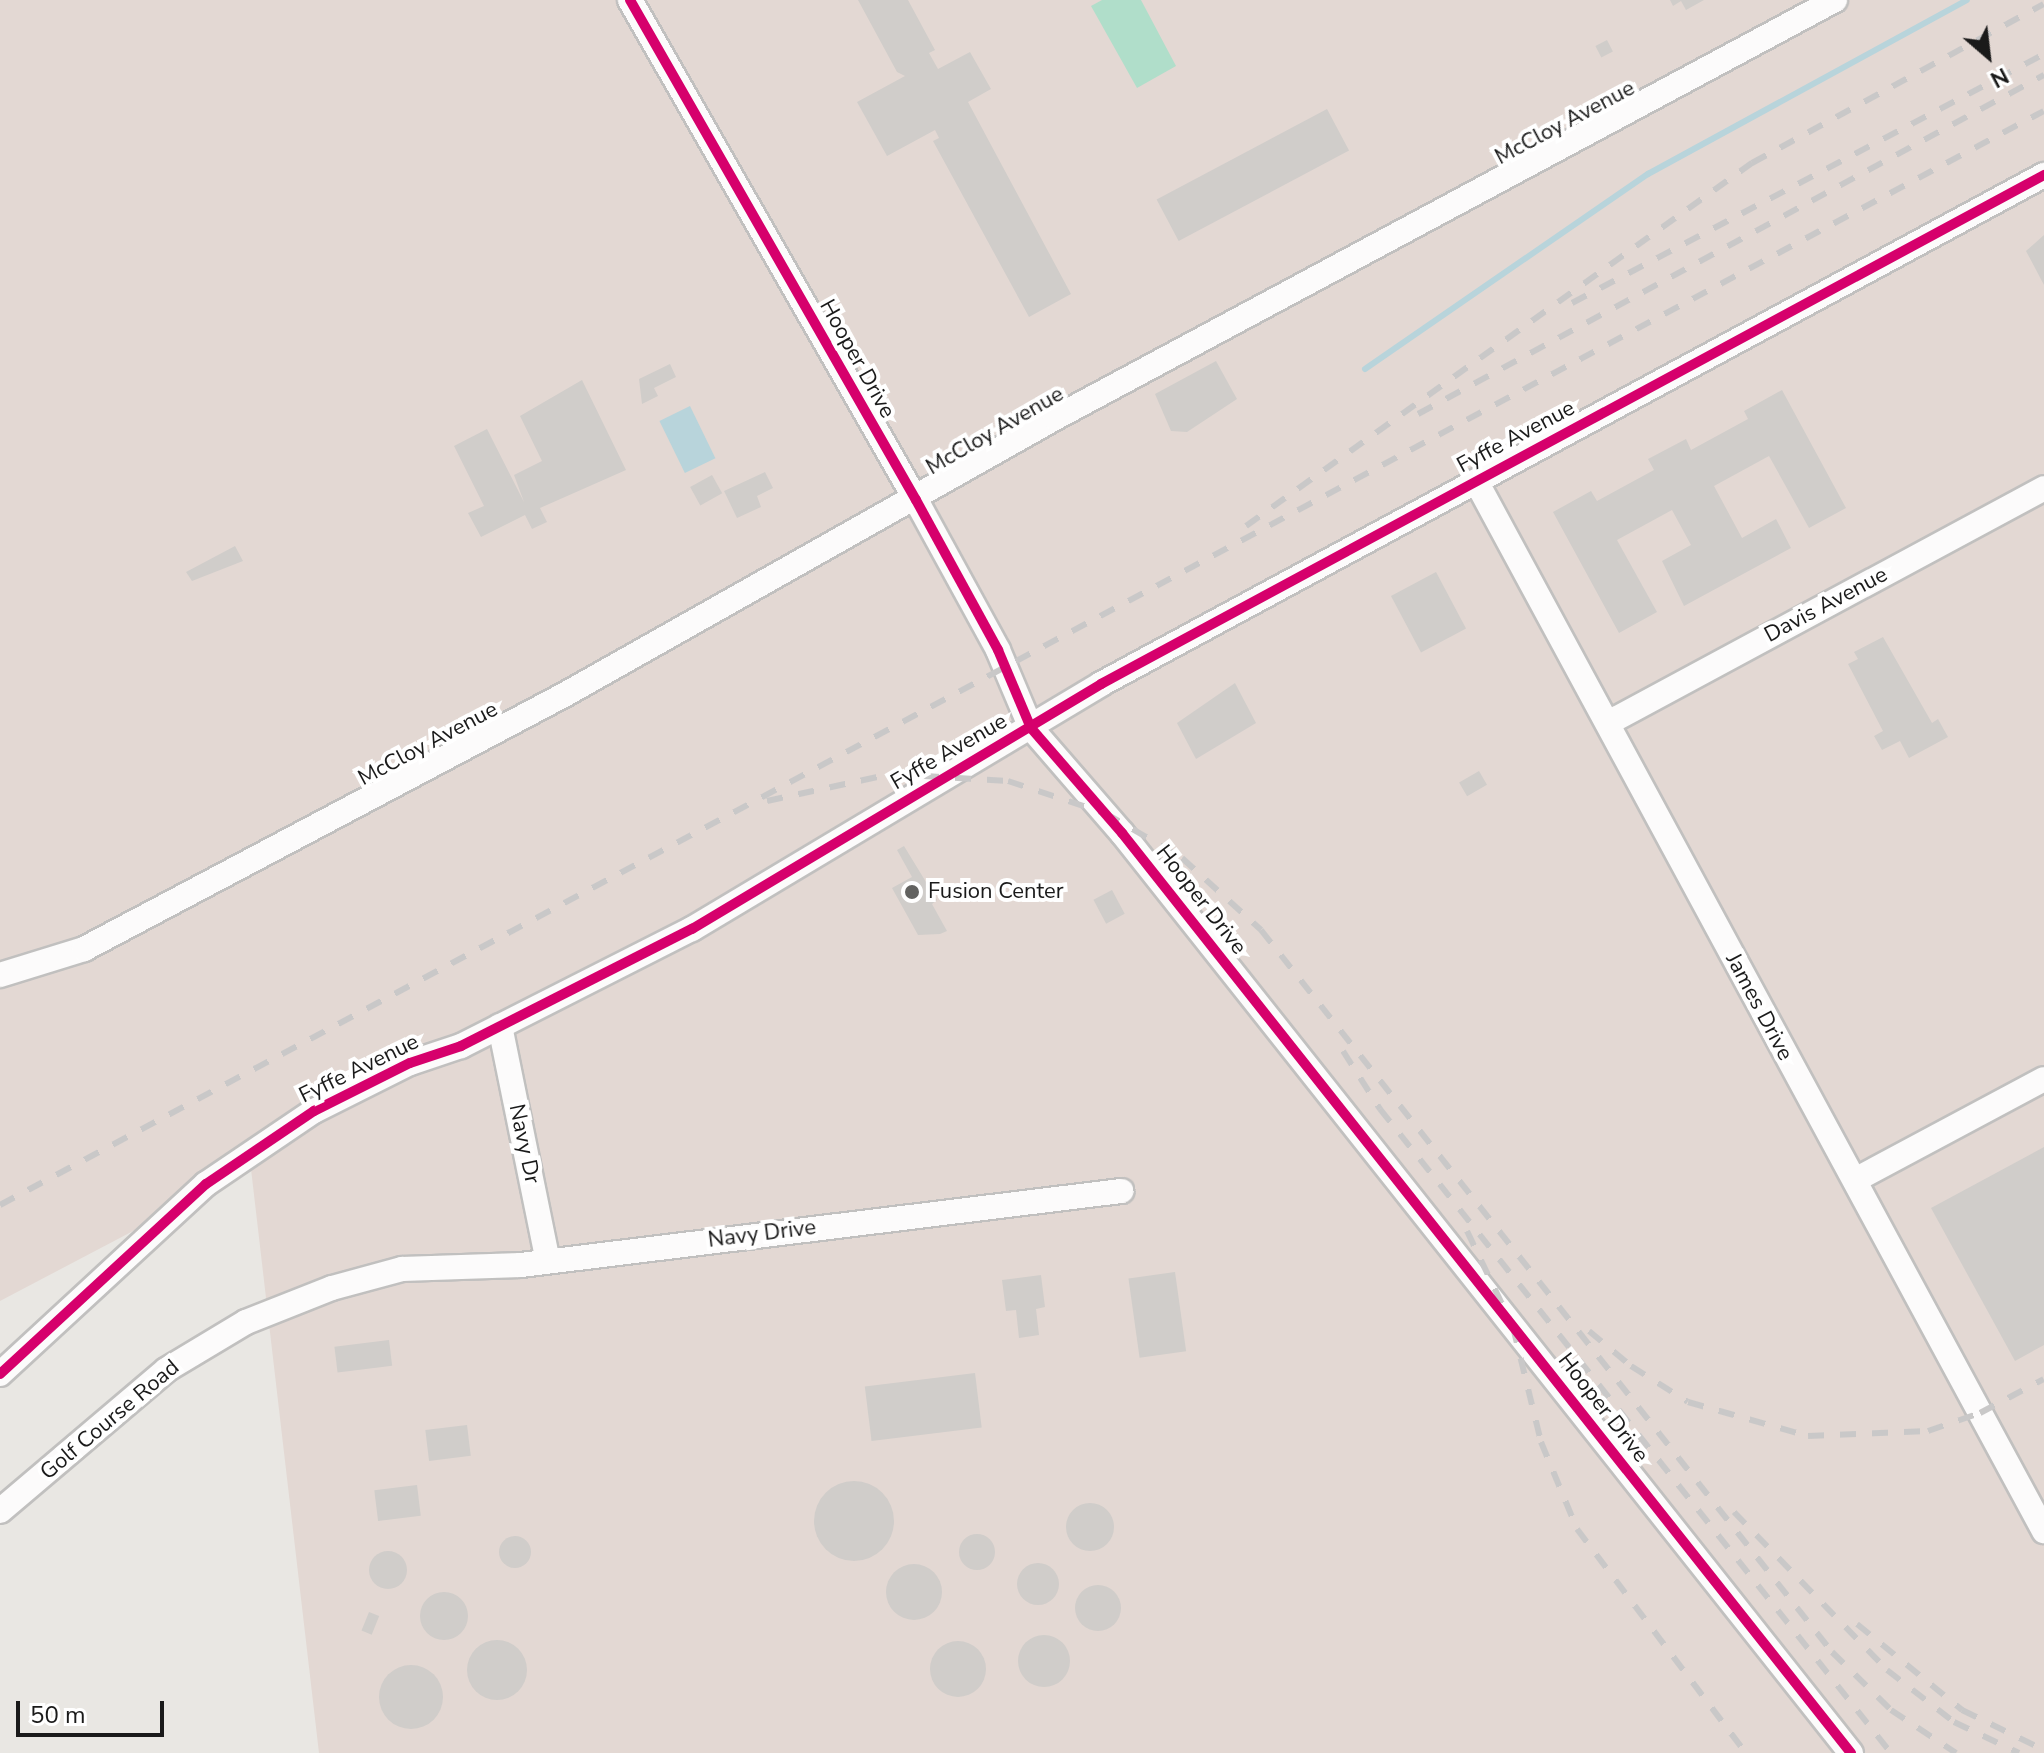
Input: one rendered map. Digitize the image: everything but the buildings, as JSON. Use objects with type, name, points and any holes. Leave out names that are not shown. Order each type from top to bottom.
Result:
[{"type":"street","name":"Hooper Drive","points":[[630,0],[916,500],[998,650],[1031,728],[1122,833],[1851,1753]]},
{"type":"street","name":"McCloy Avenue","points":[[0,975],[84,949],[916,500],[1055,418],[1835,0]]},
{"type":"street","name":"Fyffe Avenue","points":[[0,1374],[206,1184],[314,1111],[500,1026],[692,929],[1101,684],[2044,175]]},
{"type":"street","name":"James Drive","points":[[1476,481],[2044,1531]]},
{"type":"street","name":"Davis Avenue","points":[[1608,723],[2044,488]]},
{"type":"street","name":"Navy Dr","points":[[500,1026],[548,1261]]},
{"type":"street","points":[[1855,1180],[2044,1079]]},
{"type":"street","name":"Navy Drive","points":[[402,1269],[548,1261],[1121,1191]]},
{"type":"street","name":"Golf Course Road","points":[[0,1511],[199,1349],[287,1304],[402,1269]]},
{"type":"shaded area","points":[[0,0],[2044,0],[2044,1753],[319,1753],[251,1169],[0,1301]]},
{"type":"green space","points":[[1102,0],[1141,0],[1176,66],[1137,88],[1091,6]]},
{"type":"water","points":[[690,406],[715,458],[685,473],[659,421]]},
{"type":"waterway","points":[[1365,369],[1648,174],[1967,0]]},
{"type":"railway","points":[[1246,526],[1752,163],[2044,4]]},
{"type":"railway","points":[[1572,303],[2044,54]]},
{"type":"railway","points":[[1418,414],[2044,75]]},
{"type":"railway","points":[[0,1205],[2044,111]]},
{"type":"railway","points":[[767,801],[891,774],[1008,781],[1105,813],[1182,858],[1261,930],[1832,1652],[1891,1710],[1956,1753]]},
{"type":"railway","points":[[1343,1051],[1380,1109],[1891,1753]]},
{"type":"railway","points":[[1467,1231],[1513,1327],[1541,1442],[1577,1529],[1746,1753]]},
{"type":"railway","points":[[1589,1331],[1631,1366],[1688,1402],[1808,1436],[1928,1431],[1980,1413],[2044,1379]]},
{"type":"railway","points":[[1734,1512],[1887,1670],[1954,1722],[2019,1753]]},
{"type":"railway","points":[[1857,1624],[1962,1710],[2044,1750]]},
{"type":"cycle path","points":[[630,0],[916,500],[998,650],[1031,728],[1122,833],[1851,1753]]},
{"type":"cycle path","points":[[0,1374],[206,1184],[314,1111],[410,1063],[461,1046],[692,929],[1101,684],[2044,175]]},
{"type":"place","name":"Fusion Center","points":[[912,892]]}]
